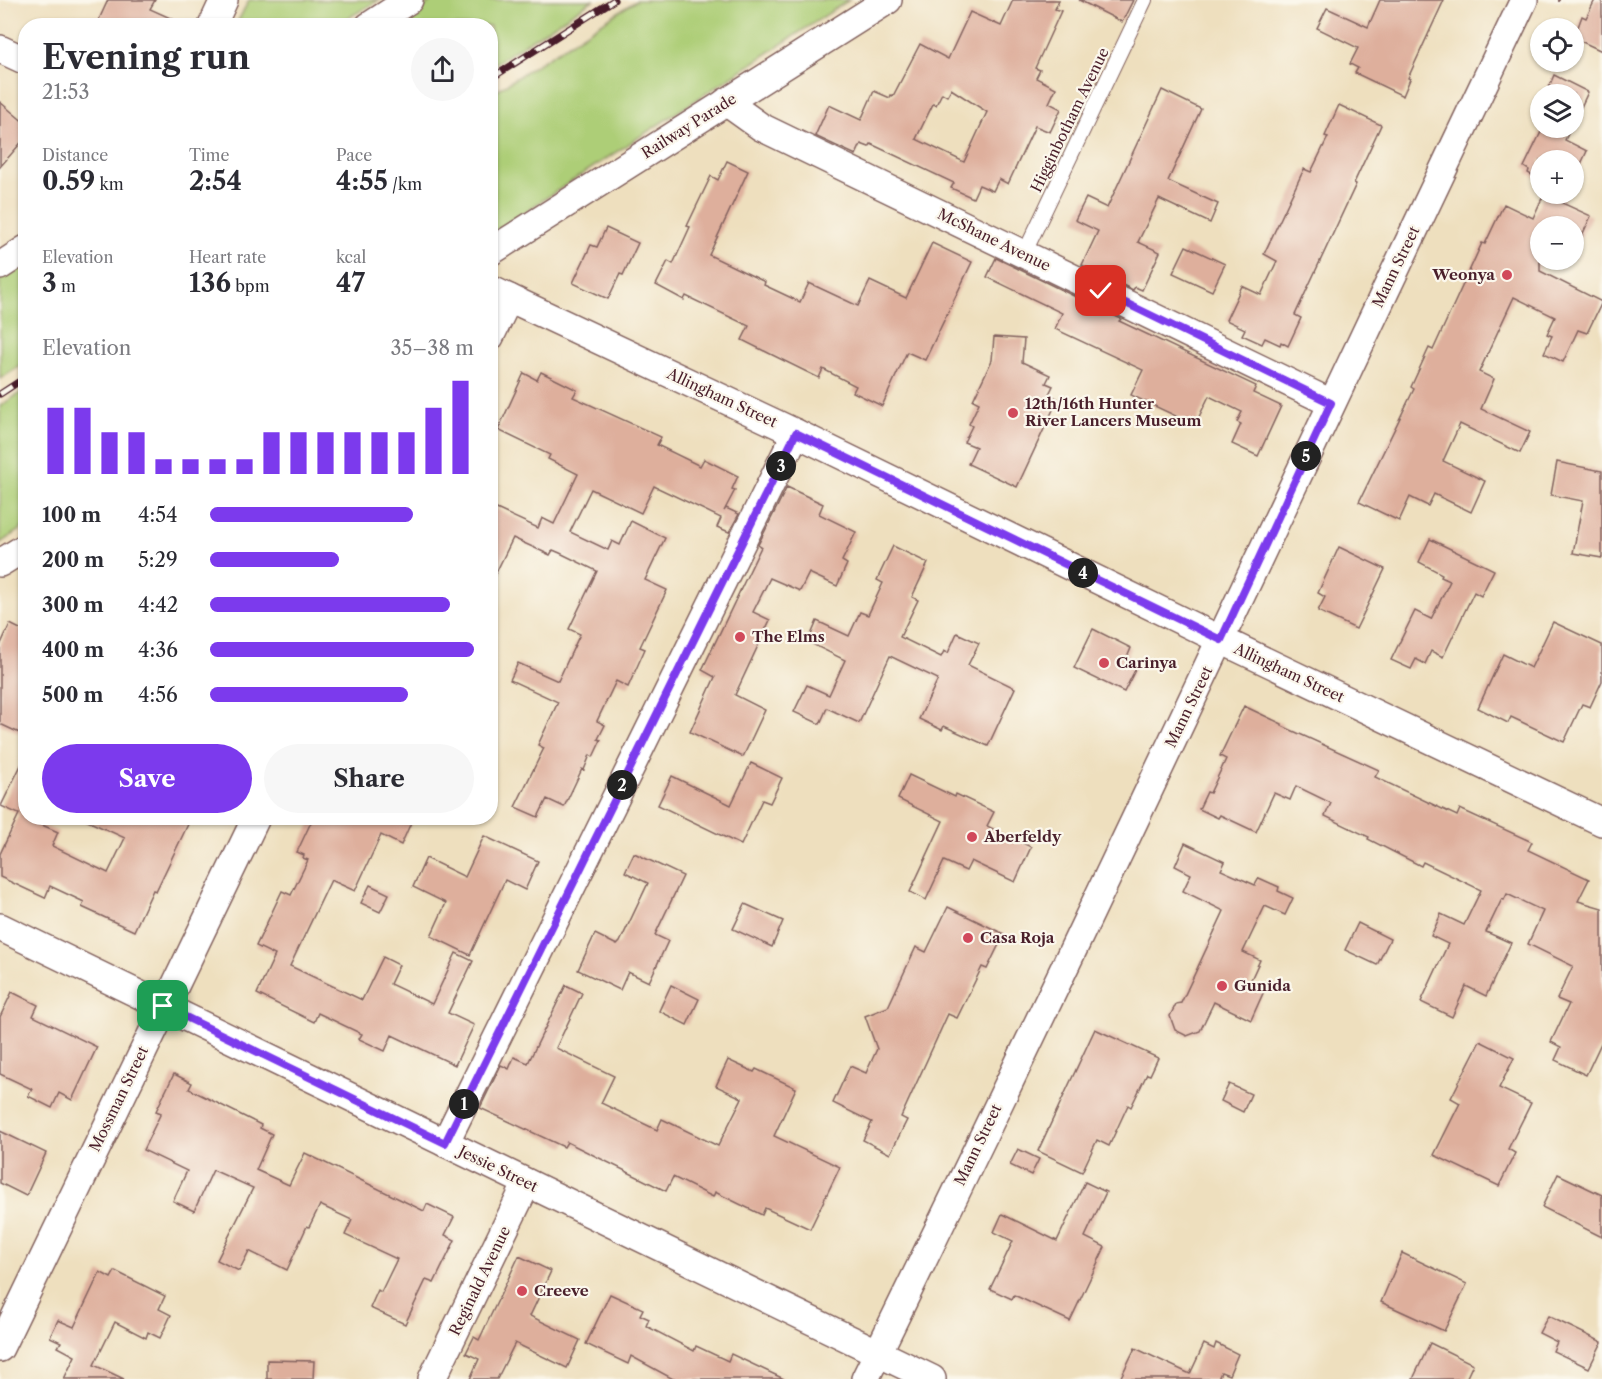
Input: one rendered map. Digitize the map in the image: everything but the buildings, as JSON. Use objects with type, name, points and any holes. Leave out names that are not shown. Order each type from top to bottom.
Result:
[{"type":"street","points":[[216,18],[224,0]]},
{"type":"street","points":[[381,18],[409,0]]},
{"type":"street","name":"Railway Parade","points":[[498,247],[888,0]]},
{"type":"street","name":"Mann Street","points":[[865,1379],[1221,640],[1331,403],[1524,0]]},
{"type":"street","points":[[0,49],[18,57]]},
{"type":"street","name":"McShane Avenue","points":[[726,102],[761,127],[1331,403]]},
{"type":"street","points":[[0,266],[18,254]]},
{"type":"street","name":"Allingham Street","points":[[500,293],[796,433],[1602,822]]},
{"type":"street","points":[[445,1143],[796,433]]},
{"type":"street","points":[[0,563],[18,552]]},
{"type":"street","name":"Mossman Street","points":[[0,1348],[163,1006],[253,825]]},
{"type":"street","name":"Jessie Street","points":[[0,927],[932,1379]]},
{"type":"street","name":"Reginald Avenue","points":[[432,1379],[527,1183]]},
{"type":"lane","name":"Higginbotham Avenue","points":[[1024,254],[1145,0]]},
{"type":"green space","points":[[249,0],[379,0],[348,18],[240,18]]},
{"type":"green space","points":[[434,0],[593,0],[498,61],[498,18],[406,18]]},
{"type":"green space","points":[[637,0],[849,0],[498,229],[498,89]]},
{"type":"green space","points":[[18,262],[18,367],[0,379],[0,274]]},
{"type":"green space","points":[[18,394],[18,531],[0,543],[0,406]]},
{"type":"railway","points":[[498,74],[614,0]]},
{"type":"railway","points":[[0,394],[18,382]]},
{"type":"place","name":"Weonya","points":[[1507,275]]},
{"type":"place","name":"12th/16th Hunter River Lancers Museum","points":[[1013,413]]},
{"type":"place","name":"The Elms","points":[[740,637]]},
{"type":"place","name":"Carinya","points":[[1104,663]]},
{"type":"place","name":"Aberfeldy","points":[[972,837]]},
{"type":"place","name":"Casa Roja","points":[[968,938]]},
{"type":"place","name":"Gunida","points":[[1222,986]]},
{"type":"place","name":"Creeve","points":[[522,1291]]},
{"type":"route","points":[[163,1006],[445,1143],[796,433],[1221,640],[1331,403],[1101,291]]}]
